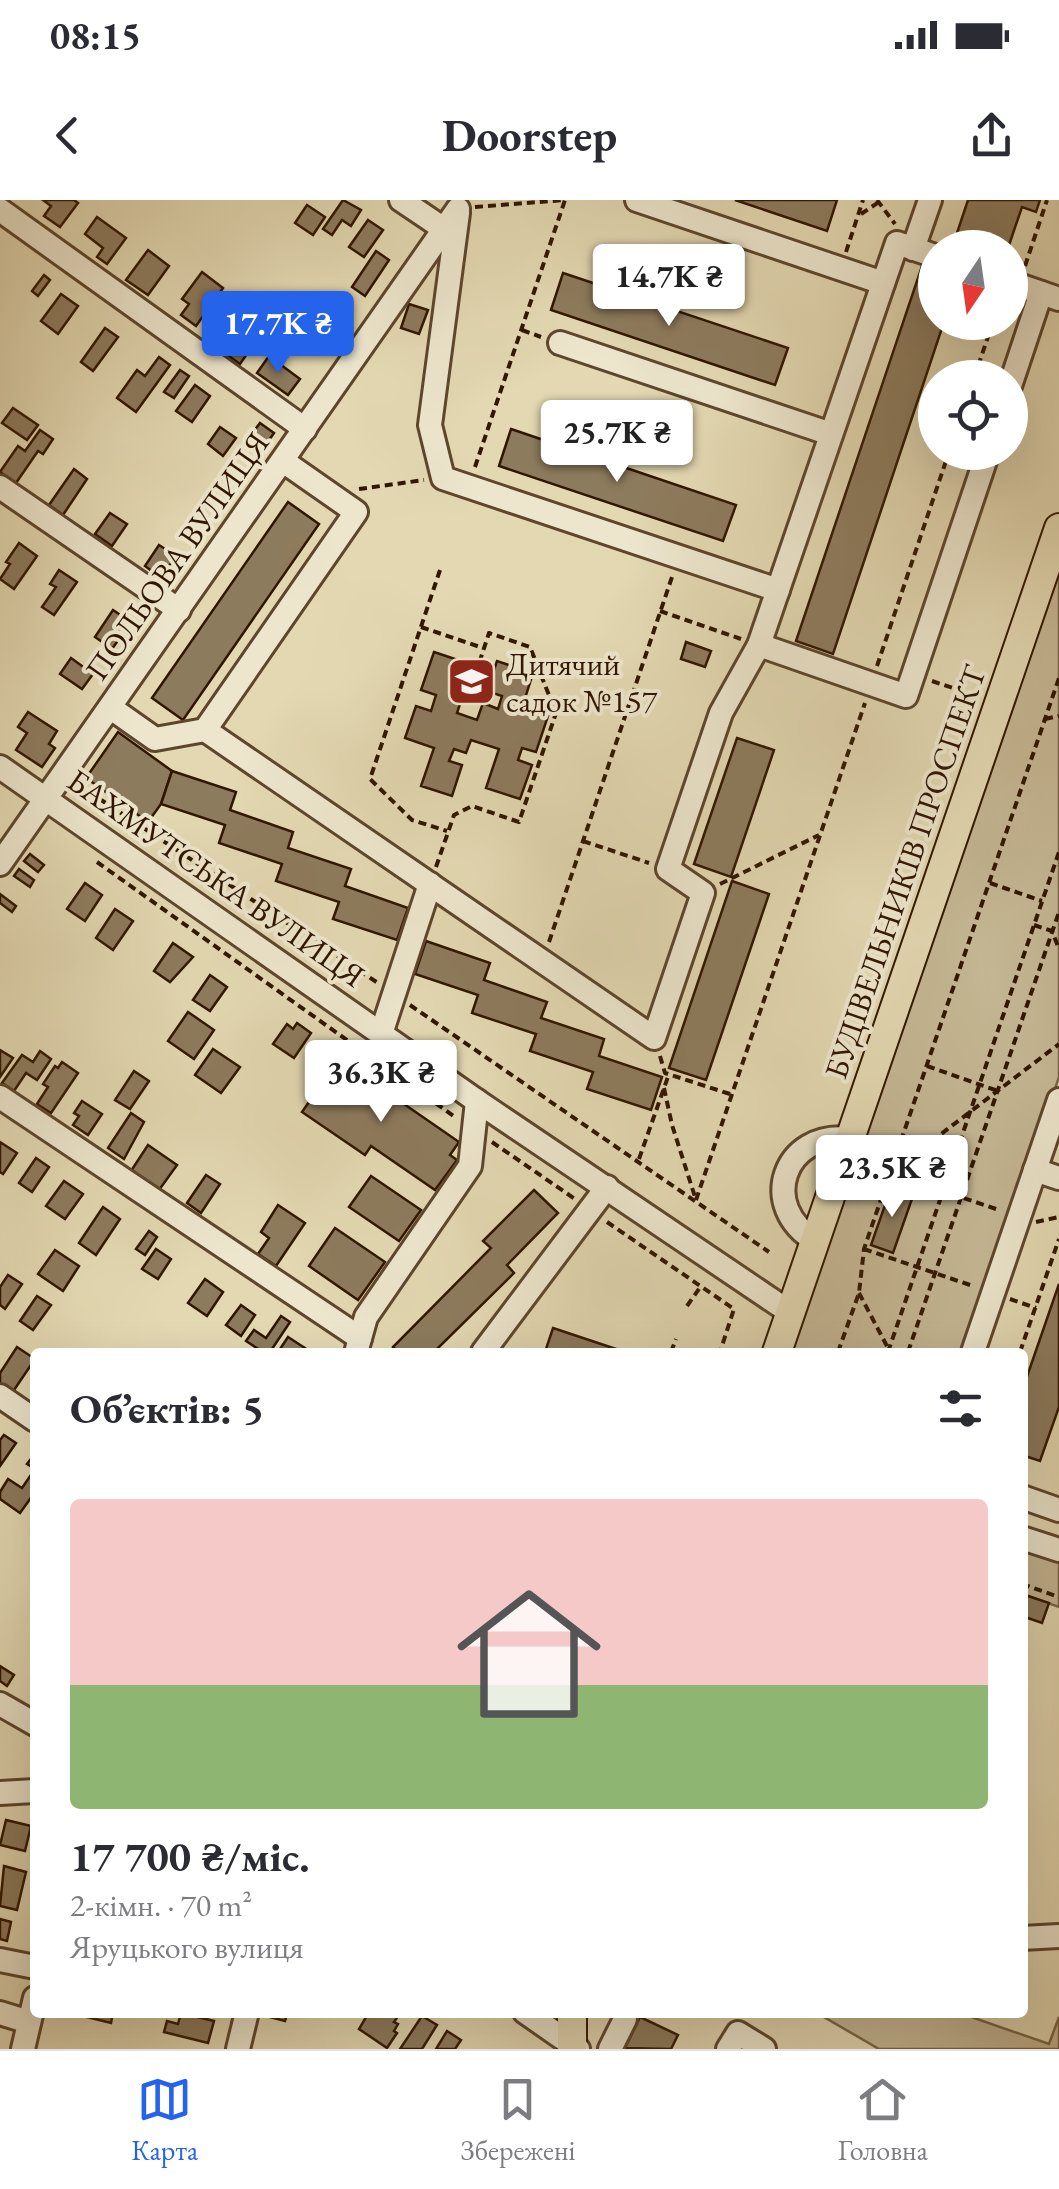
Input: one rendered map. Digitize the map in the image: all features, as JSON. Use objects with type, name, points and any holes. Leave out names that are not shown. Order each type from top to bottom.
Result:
[{"type":"main road","name":"БУДІВЕЛЬНИКІВ ПРОСПЕКТ","points":[[779,1348],[1059,528]]},
{"type":"main road","points":[[572,2018],[574,2048]]},
{"type":"street","points":[[402,200],[444,229]]},
{"type":"street","points":[[637,200],[883,283]]},
{"type":"street","points":[[927,230],[930,200]]},
{"type":"street","points":[[459,204],[430,425],[444,478],[778,590]]},
{"type":"street","name":"ПОЛЬОВА ВУЛИЦЯ","points":[[0,864],[459,204]]},
{"type":"street","points":[[0,210],[305,429]]},
{"type":"street","points":[[204,730],[654,1038],[703,893],[668,869],[720,713],[759,646],[897,243],[918,250]]},
{"type":"street","points":[[1016,360],[1032,290]]},
{"type":"street","points":[[560,343],[831,434]]},
{"type":"street","points":[[111,708],[156,739],[204,730],[356,512],[283,461]]},
{"type":"street","points":[[759,646],[906,696],[982,470]]},
{"type":"street","points":[[0,487],[179,610]]},
{"type":"street","name":"БАХМУТСЬКА ВУЛИЦЯ","points":[[0,767],[477,1101],[791,1313]]},
{"type":"street","points":[[381,1034],[430,884]]},
{"type":"street","points":[[0,1097],[358,1345],[366,1317],[470,1166],[477,1101]]},
{"type":"street","points":[[974,1348],[1059,1100]]},
{"type":"street","points":[[816,1241],[794,1225],[787,1213],[783,1187],[786,1174],[800,1152],[811,1144],[837,1137],[850,1139]]},
{"type":"street","points":[[1035,1170],[1059,1178]]},
{"type":"street","points":[[487,1348],[607,1187]]},
{"type":"street","points":[[0,1396],[30,1417]]},
{"type":"street","points":[[1028,1499],[1057,1502]]},
{"type":"street","points":[[1028,1540],[1059,1550]]},
{"type":"street","points":[[0,1704],[30,1721]]},
{"type":"street","points":[[0,1793],[30,1791]]},
{"type":"street","points":[[1028,1938],[1059,1936]]},
{"type":"street","points":[[0,1960],[30,1966]]},
{"type":"street","points":[[0,2014],[29,2022]]},
{"type":"street","points":[[22,2049],[30,2018]]},
{"type":"street","points":[[238,2049],[246,2018]]},
{"type":"street","points":[[533,2018],[574,2048]]},
{"type":"street","points":[[610,2049],[625,2019]]},
{"type":"street","points":[[728,2049],[738,2032],[764,2049]]},
{"type":"path","points":[[459,204],[565,200],[468,486]]},
{"type":"path","points":[[840,268],[864,200]]},
{"type":"path","points":[[858,215],[882,200]]},
{"type":"path","points":[[1032,290],[1048,200]]},
{"type":"path","points":[[696,1200],[943,470]]},
{"type":"path","points":[[329,493],[444,478]]},
{"type":"path","points":[[542,961],[678,556]]},
{"type":"path","points":[[440,570],[370,779],[412,820],[448,832]]},
{"type":"path","points":[[660,612],[759,646]]},
{"type":"path","points":[[421,627],[484,648]]},
{"type":"path","points":[[442,849],[454,815],[472,806],[519,822],[556,712],[530,648],[489,633],[468,697]]},
{"type":"path","points":[[913,674],[971,694]]},
{"type":"path","points":[[839,1348],[860,1293],[864,1249],[1059,678]]},
{"type":"path","points":[[1045,719],[1059,715],[1050,705]]},
{"type":"path","points":[[64,776],[394,994],[769,1252]]},
{"type":"path","points":[[703,893],[820,835]]},
{"type":"path","points":[[583,841],[668,869]]},
{"type":"path","points":[[890,1348],[1059,852]]},
{"type":"path","points":[[92,858],[734,1309],[721,1348]]},
{"type":"path","points":[[1050,877],[1059,880]]},
{"type":"path","points":[[989,883],[1042,901]]},
{"type":"path","points":[[909,1348],[1059,912]]},
{"type":"path","points":[[1034,925],[1052,931]]},
{"type":"path","points":[[1052,931],[1059,950]]},
{"type":"path","points":[[890,1173],[1059,1044]]},
{"type":"path","points":[[926,1066],[998,1091]]},
{"type":"path","points":[[639,1160],[667,1073],[733,1095]]},
{"type":"path","points":[[664,1088],[696,1200]]},
{"type":"path","points":[[890,1173],[1034,1222],[1059,1217]]},
{"type":"path","points":[[1021,1348],[1059,1239]]},
{"type":"path","points":[[864,1249],[1036,1308]]},
{"type":"path","points":[[687,1306],[701,1286]]},
{"type":"path","points":[[860,1293],[887,1348]]},
{"type":"path","points":[[673,1348],[676,1339]]},
{"type":"path","points":[[1028,1586],[1059,1597]]},
{"type":"shaded area","points":[[1059,558],[1059,1077],[966,1348],[789,1348]]},
{"type":"shaded area","points":[[1028,1552],[1059,1562],[1059,1607],[1028,1596]]},
{"type":"shaded area","points":[[1059,2017],[1059,2049],[879,2049],[826,2018],[974,2018],[1049,2044]]},
{"type":"building","points":[[43,200],[78,203],[60,227],[44,216],[51,206]]},
{"type":"building","points":[[343,200],[361,210],[351,226],[342,220],[332,235],[323,229]]},
{"type":"building","points":[[735,200],[837,200],[827,231]]},
{"type":"building","points":[[968,200],[1040,200],[1036,212],[1022,207],[1014,230],[958,230]]},
{"type":"building","points":[[307,205],[325,217],[313,235],[295,223]]},
{"type":"building","points":[[97,217],[126,238],[107,264],[97,257],[103,248],[85,234]]},
{"type":"building","points":[[368,220],[383,230],[364,257],[349,247]]},
{"type":"building","points":[[148,250],[169,266],[148,295],[126,280]]},
{"type":"building","points":[[376,251],[389,260],[365,296],[352,287]]},
{"type":"building","points":[[202,272],[223,288],[196,326],[181,315],[189,304],[182,299]]},
{"type":"building","points":[[563,273],[788,348],[775,385],[551,310]]},
{"type":"building","points":[[44,275],[50,280],[38,296],[32,291]]},
{"type":"building","points":[[918,278],[918,340],[938,340],[931,360],[918,360],[918,400],[833,654],[796,641]]},
{"type":"building","points":[[61,294],[78,306],[58,334],[41,321]]},
{"type":"building","points":[[409,304],[428,310],[419,334],[401,328]]},
{"type":"building","points":[[309,309],[332,326],[319,344],[296,327]]},
{"type":"building","points":[[236,318],[260,335],[240,364],[226,354],[235,343],[224,335]]},
{"type":"building","points":[[105,328],[118,337],[93,371],[81,362]]},
{"type":"building","points":[[269,356],[300,379],[288,395],[257,373]]},
{"type":"building","points":[[159,357],[170,365],[136,412],[117,398],[137,370],[145,376]]},
{"type":"building","points":[[180,370],[189,376],[174,398],[164,392]]},
{"type":"building","points":[[195,385],[210,396],[192,422],[176,411]]},
{"type":"building","points":[[13,408],[38,425],[27,440],[2,423]]},
{"type":"building","points":[[260,423],[274,433],[262,450],[247,440]]},
{"type":"building","points":[[220,427],[236,438],[223,456],[208,444]]},
{"type":"building","points":[[511,429],[736,505],[723,541],[499,466]]},
{"type":"building","points":[[40,430],[53,439],[43,454],[38,451],[16,483],[0,472],[18,446],[25,451]]},
{"type":"building","points":[[74,469],[87,479],[63,515],[49,505]]},
{"type":"building","points":[[288,502],[319,524],[183,720],[152,698]]},
{"type":"building","points":[[110,513],[127,524],[112,546],[95,534]]},
{"type":"building","points":[[19,543],[37,556],[14,589],[0,579]]},
{"type":"building","points":[[159,545],[176,556],[161,578],[145,566]]},
{"type":"building","points":[[59,570],[77,582],[54,615],[42,607],[56,587],[50,584]]},
{"type":"building","points":[[113,610],[131,622],[112,649],[95,637]]},
{"type":"building","points":[[686,642],[711,651],[705,667],[681,659]]},
{"type":"building","points":[[434,652],[473,665],[457,713],[477,720],[483,703],[498,709],[502,696],[487,691],[497,661],[533,673],[522,708],[548,716],[536,752],[522,748],[518,760],[532,765],[520,799],[486,788],[499,749],[471,740],[466,753],[454,749],[449,761],[462,765],[452,796],[421,786],[434,748],[405,738],[416,706],[431,711],[436,695],[421,690]]},
{"type":"building","points":[[71,658],[93,674],[82,689],[60,674]]},
{"type":"building","points":[[28,712],[57,731],[49,744],[55,748],[42,767],[16,750],[27,733],[18,727]]},
{"type":"building","points":[[118,732],[172,771],[161,804],[148,822],[86,778]]},
{"type":"building","points":[[737,738],[774,750],[731,877],[694,864]]},
{"type":"building","points":[[172,771],[236,792],[230,810],[293,832],[288,848],[351,869],[345,886],[408,908],[397,940],[333,919],[339,902],[276,881],[282,864],[219,843],[225,825],[161,804]]},
{"type":"building","points":[[30,854],[44,865],[38,872],[24,861]]},
{"type":"building","points":[[19,869],[34,880],[30,887],[14,876]]},
{"type":"building","points":[[732,881],[769,894],[706,1080],[669,1068]]},
{"type":"building","points":[[85,883],[102,895],[85,921],[67,909]]},
{"type":"building","points":[[0,894],[16,906],[12,912],[0,903]]},
{"type":"building","points":[[115,909],[133,921],[113,950],[96,938]]},
{"type":"building","points":[[426,941],[490,963],[484,980],[547,1002],[541,1018],[604,1039],[599,1056],[662,1077],[651,1110],[587,1089],[593,1072],[530,1051],[536,1034],[472,1013],[478,995],[415,974]]},
{"type":"building","points":[[173,943],[193,957],[170,982],[154,971]]},
{"type":"building","points":[[210,975],[227,987],[210,1011],[193,1000]]},
{"type":"building","points":[[188,1012],[214,1030],[194,1059],[168,1041]]},
{"type":"building","points":[[297,1023],[311,1033],[294,1058],[273,1044],[287,1024],[293,1029]]},
{"type":"building","points":[[213,1049],[240,1067],[221,1093],[195,1075]]},
{"type":"building","points":[[0,1050],[13,1058],[0,1077]]},
{"type":"building","points":[[40,1051],[51,1059],[37,1080],[26,1073],[14,1091],[2,1083],[22,1055],[33,1062]]},
{"type":"building","points":[[339,1059],[459,1142],[450,1155],[457,1160],[435,1190],[371,1146],[365,1155],[302,1112]]},
{"type":"building","points":[[62,1062],[78,1073],[51,1113],[37,1104],[48,1087],[43,1084]]},
{"type":"building","points":[[134,1071],[149,1081],[130,1109],[115,1100]]},
{"type":"building","points":[[82,1101],[102,1114],[88,1135],[73,1125],[79,1116],[74,1113]]},
{"type":"building","points":[[131,1113],[144,1122],[124,1159],[108,1148]]},
{"type":"building","points":[[0,1142],[17,1153],[3,1174],[0,1172]]},
{"type":"building","points":[[148,1145],[177,1165],[159,1190],[131,1171]]},
{"type":"building","points":[[36,1158],[49,1167],[32,1192],[19,1183]]},
{"type":"building","points":[[206,1175],[220,1184],[201,1213],[187,1203]]},
{"type":"building","points":[[371,1176],[421,1210],[399,1241],[349,1207]]},
{"type":"building","points":[[64,1181],[83,1194],[65,1219],[46,1206]]},
{"type":"building","points":[[891,1188],[913,1196],[893,1253],[871,1245]]},
{"type":"building","points":[[534,1190],[558,1213],[507,1265],[514,1273],[438,1348],[394,1348],[491,1248],[483,1241]]},
{"type":"building","points":[[278,1205],[305,1223],[276,1266],[258,1254],[269,1238],[261,1232]]},
{"type":"building","points":[[103,1207],[120,1219],[96,1255],[79,1243]]},
{"type":"building","points":[[335,1228],[385,1262],[358,1300],[309,1266]]},
{"type":"building","points":[[149,1231],[157,1237],[145,1255],[136,1249]]},
{"type":"building","points":[[156,1249],[171,1259],[158,1279],[142,1269]]},
{"type":"building","points":[[55,1250],[79,1266],[63,1291],[38,1274]]},
{"type":"building","points":[[8,1275],[22,1284],[5,1309],[0,1305],[0,1287]]},
{"type":"building","points":[[205,1279],[223,1292],[207,1316],[188,1303]]},
{"type":"building","points":[[1059,1284],[1059,1407],[1040,1461],[1028,1457],[1028,1374]]},
{"type":"building","points":[[37,1296],[51,1305],[33,1330],[20,1321]]},
{"type":"building","points":[[241,1305],[255,1315],[241,1336],[226,1325]]},
{"type":"building","points":[[281,1316],[290,1322],[273,1348],[257,1348],[246,1341],[254,1330],[266,1338]]},
{"type":"building","points":[[553,1328],[613,1348],[546,1348]]},
{"type":"building","points":[[288,1337],[305,1348],[281,1348]]},
{"type":"building","points":[[17,1347],[30,1356],[30,1366],[12,1393],[0,1385],[0,1373]]},
{"type":"building","points":[[4,1435],[16,1443],[0,1466],[0,1440]]},
{"type":"building","points":[[30,1476],[30,1499],[20,1513],[0,1499],[0,1492],[8,1479],[22,1488]]},
{"type":"building","points":[[1028,1596],[1049,1603],[1042,1623],[1028,1618]]},
{"type":"building","points":[[0,1666],[14,1675],[7,1686],[0,1681]]},
{"type":"building","points":[[6,1820],[30,1826],[25,1851],[0,1845]]},
{"type":"building","points":[[4,1866],[26,1872],[17,1910],[0,1906]]},
{"type":"building","points":[[0,1919],[11,1922],[7,1941],[0,1939]]},
{"type":"building","points":[[180,2018],[214,2021],[208,2043],[164,2032],[167,2021],[178,2024]]},
{"type":"building","points":[[365,2018],[397,2018],[397,2033],[387,2048],[359,2029]]},
{"type":"building","points":[[421,2018],[437,2025],[422,2049],[400,2049]]},
{"type":"building","points":[[640,2018],[678,2035],[671,2049],[625,2048]]},
{"type":"building","points":[[447,2031],[461,2040],[455,2049],[436,2049]]},
{"type":"place","name":"Дитячий садок №157","points":[[471,682]]}]
